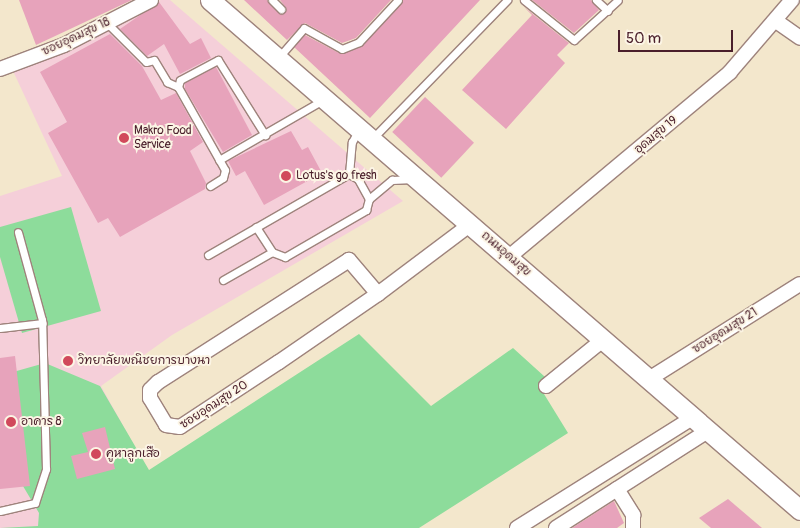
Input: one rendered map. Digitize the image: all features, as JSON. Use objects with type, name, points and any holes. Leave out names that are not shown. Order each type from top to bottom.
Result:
[{"type":"main road","name":"ถนนอุดมสุข","points":[[210,0],[604,338],[800,510]]},
{"type":"street","name":"ซอยอุดมสุข 18","points":[[0,69],[107,23],[150,0]]},
{"type":"street","name":"อุดมสุข 19","points":[[509,257],[730,72],[776,21],[792,0]]},
{"type":"street","points":[[776,21],[800,38]]},
{"type":"street","name":"ซอยอุดมสุข 20","points":[[378,294],[349,260],[158,382],[150,390],[150,398],[166,425],[180,427],[378,294],[471,224]]},
{"type":"street","name":"ซอยอุดมสุข 21","points":[[649,379],[800,284]]},
{"type":"street","points":[[546,386],[604,338]]},
{"type":"street","points":[[517,528],[694,417]]},
{"type":"street","points":[[556,528],[709,430]]},
{"type":"street","points":[[615,467],[633,515],[633,528]]},
{"type":"lane","points":[[272,0],[281,9]]},
{"type":"lane","points":[[278,58],[304,28],[342,49],[359,42],[398,0]]},
{"type":"lane","points":[[349,174],[352,142],[367,134],[507,0]]},
{"type":"lane","points":[[524,0],[574,40],[618,0]]},
{"type":"lane","points":[[596,0],[608,11]]},
{"type":"lane","points":[[107,23],[146,62],[154,60],[167,82],[178,87],[226,174],[210,186]]},
{"type":"lane","points":[[178,87],[180,80],[218,60],[264,135]]},
{"type":"lane","points":[[219,160],[325,99]]},
{"type":"lane","points":[[349,174],[358,179],[369,199]]},
{"type":"lane","points":[[208,255],[349,174]]},
{"type":"lane","points":[[256,227],[272,252],[285,257],[366,210],[369,199],[392,180],[418,179]]},
{"type":"lane","points":[[0,511],[35,503],[46,469],[42,323],[18,232]]},
{"type":"lane","points":[[223,280],[272,252]]},
{"type":"lane","points":[[0,328],[42,323]]},
{"type":"shaded area","points":[[161,0],[170,0],[403,201],[172,335],[101,386],[145,465],[63,528],[0,528],[0,196],[62,176],[13,71]]},
{"type":"green space","points":[[71,207],[101,311],[22,333],[0,257],[0,227]]},
{"type":"green space","points":[[359,334],[431,406],[513,348],[555,386],[544,394],[568,433],[419,528],[0,528],[38,526],[39,513],[20,481],[6,374],[45,363],[100,386],[149,470]]},
{"type":"building","points":[[19,0],[132,0],[36,45]]},
{"type":"building","points":[[244,0],[267,0],[280,14],[286,8],[280,0],[391,0],[356,38],[342,43],[305,23],[287,40]]},
{"type":"building","points":[[403,0],[480,0],[370,118],[294,47],[305,35],[341,54],[361,47]]},
{"type":"building","points":[[532,0],[591,0],[599,10],[574,33]]},
{"type":"building","points":[[159,2],[190,44],[201,38],[211,58],[180,74],[164,44],[147,56],[120,29]]},
{"type":"building","points":[[524,7],[569,43],[557,55],[565,63],[506,129],[462,90],[532,15]]},
{"type":"building","name":"Makro Food Service","points":[[110,34],[142,66],[161,100],[176,93],[203,142],[190,151],[206,183],[205,189],[120,237],[108,218],[98,223],[48,133],[67,122],[40,72]]},
{"type":"building","points":[[216,67],[252,135],[223,152],[185,89],[185,83]]},
{"type":"building","points":[[425,97],[474,143],[441,178],[392,132]]},
{"type":"building","points":[[291,131],[302,150],[308,147],[322,173],[264,205],[245,171],[236,176],[228,161]]},
{"type":"building","name":"อาคาร 8","points":[[15,356],[30,486],[0,489],[0,358]]},
{"type":"building","name":"คูหาลูกเสือ","points":[[105,427],[115,469],[77,479],[71,456],[88,452],[82,433]]},
{"type":"building","points":[[728,499],[762,528],[711,528],[699,518]]},
{"type":"building","points":[[614,501],[624,523],[617,528],[572,528]]},
{"type":"place","name":"Makro Food Service","points":[[124,138]]},
{"type":"place","name":"Lotus's go fresh","points":[[286,176]]},
{"type":"place","name":"วิทยาลัยพณิชยการบางนา","points":[[68,361]]},
{"type":"place","name":"อาคาร 8","points":[[11,422]]},
{"type":"place","name":"คูหาลูกเสือ","points":[[96,454]]}]
